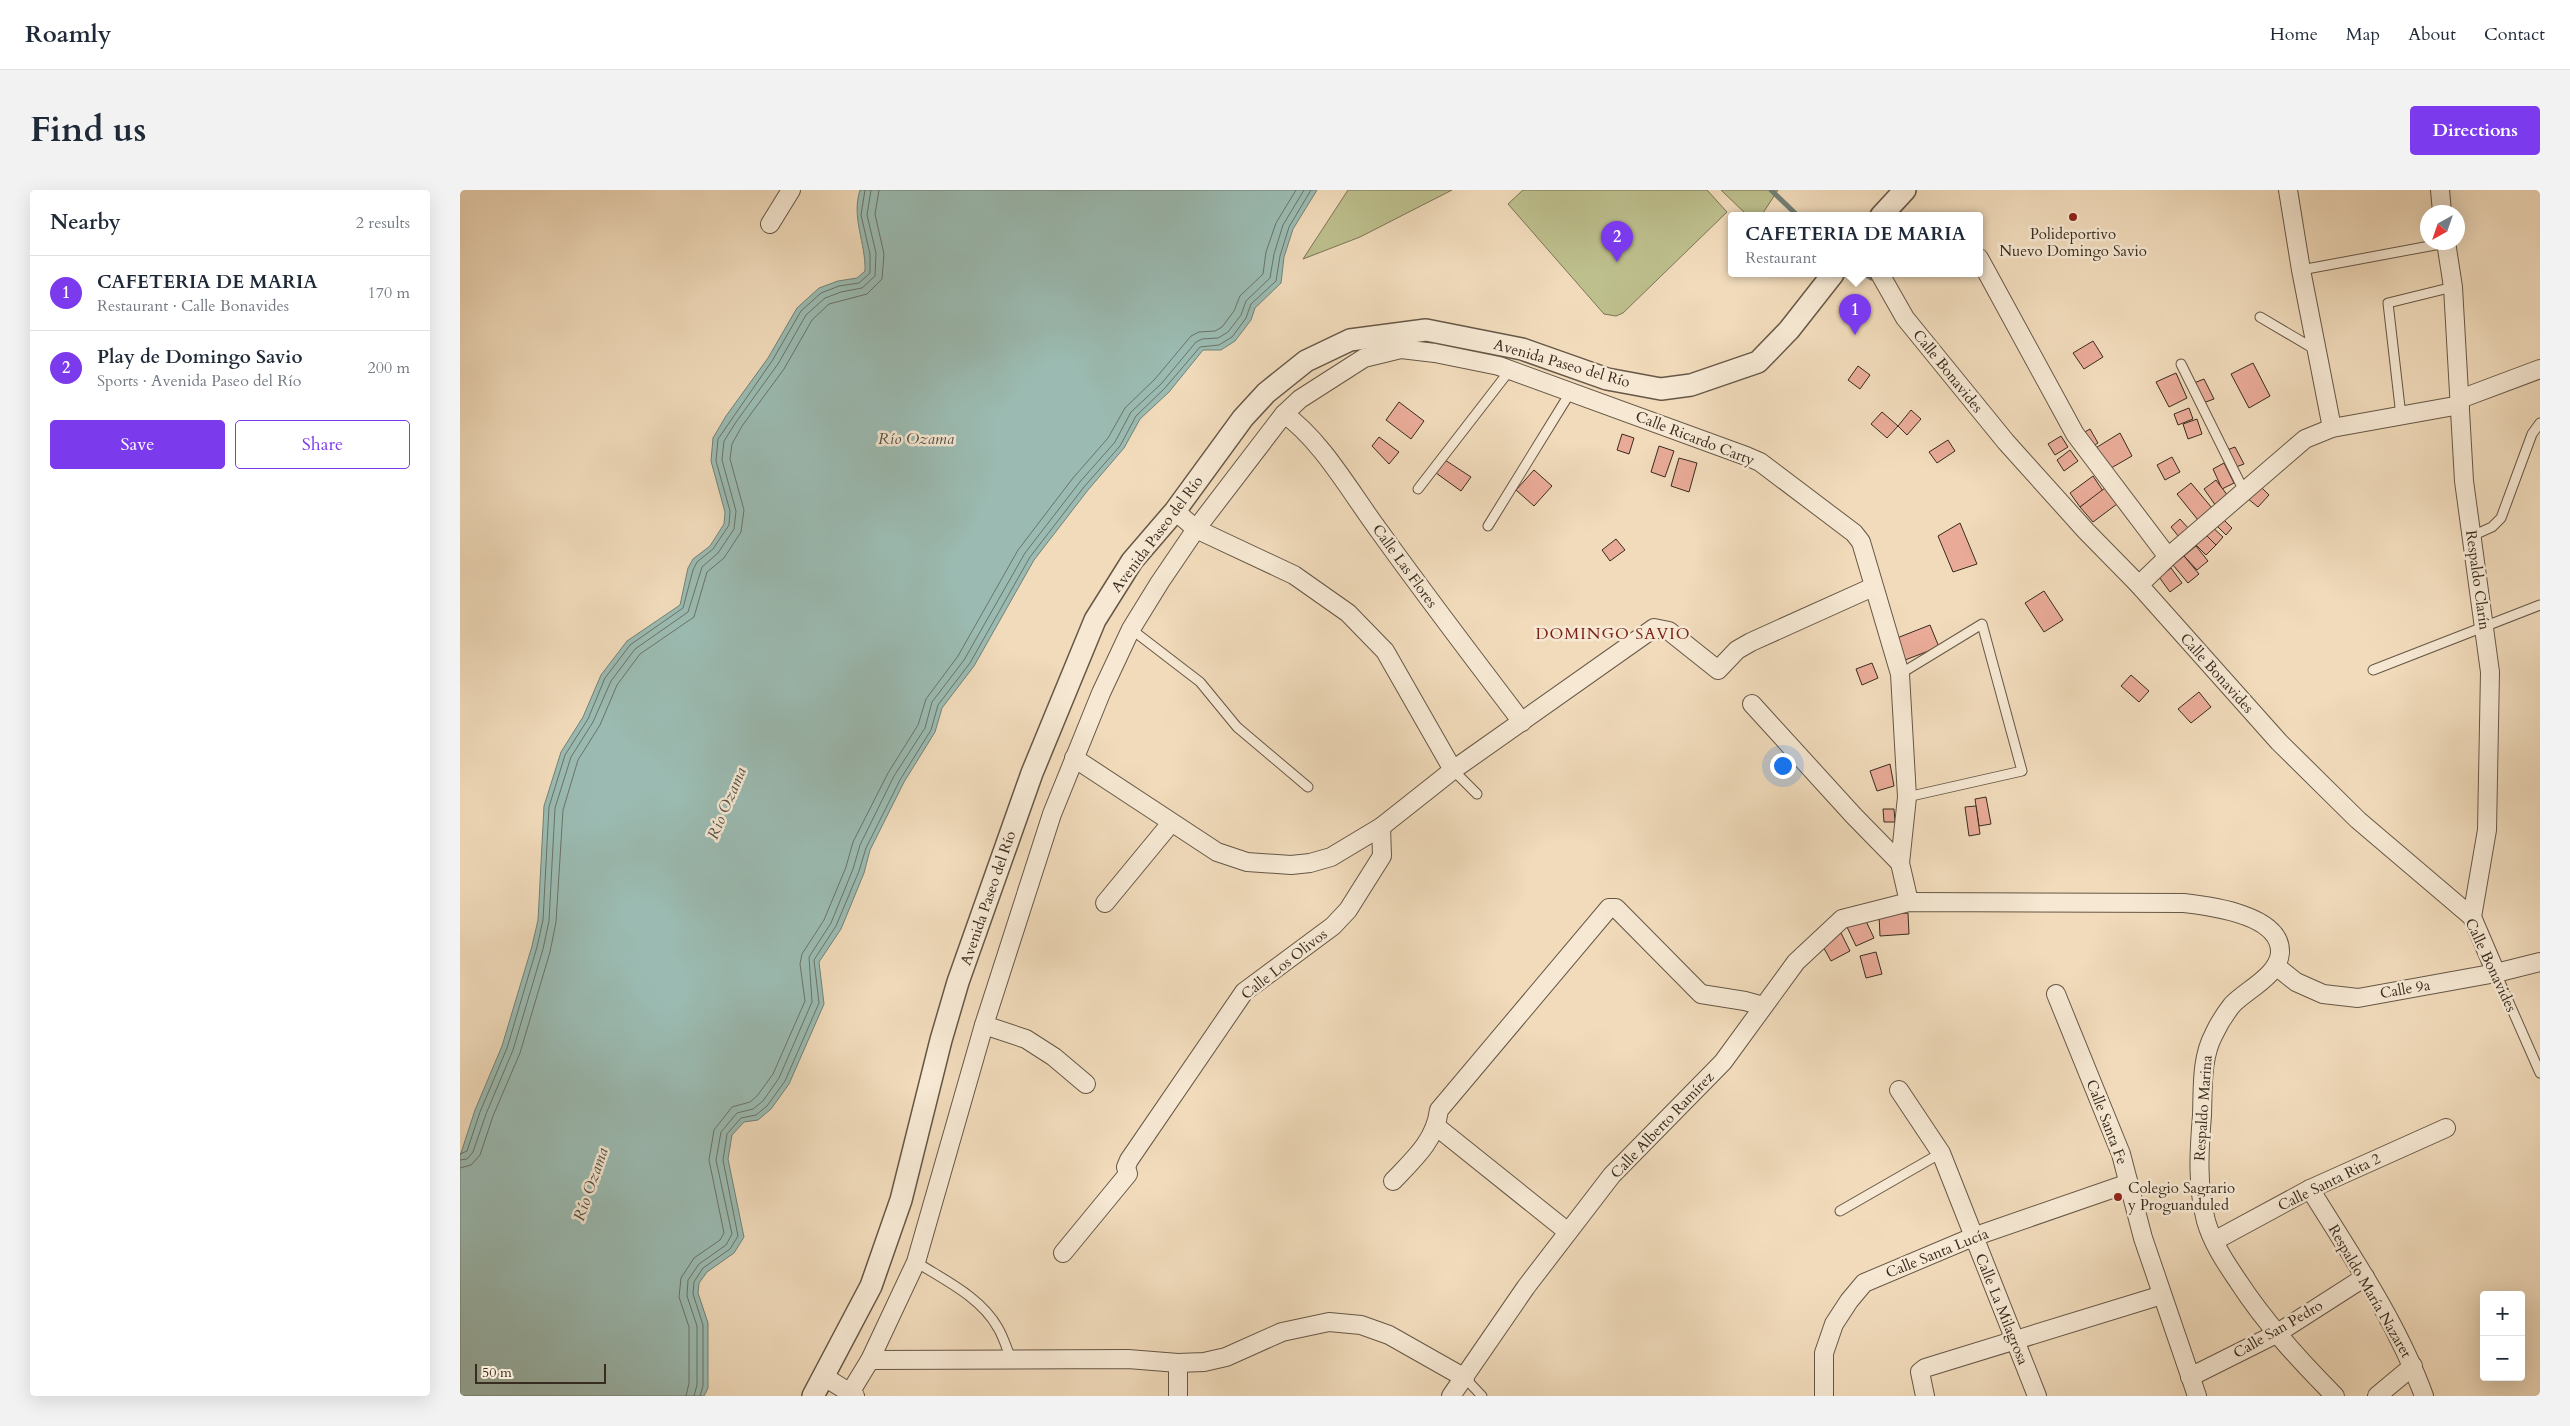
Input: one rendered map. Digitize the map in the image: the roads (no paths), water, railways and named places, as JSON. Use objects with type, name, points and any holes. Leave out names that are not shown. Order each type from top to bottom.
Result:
[{"type":"street","points":[[770,224],[791,190]]},
{"type":"street","points":[[1885,212],[1905,190]]},
{"type":"street","points":[[2288,190],[2301,270],[2332,428]]},
{"type":"street","points":[[2440,190],[2441,205]]},
{"type":"street","name":"Respaldo Clarín","points":[[2447,250],[2453,287],[2464,481],[2490,672],[2487,830],[2472,917]]},
{"type":"street","points":[[1983,265],[2075,434],[2168,557]]},
{"type":"street","name":"Avenida Paseo del Río","points":[[813,1396],[871,1286],[901,1200],[940,1040],[958,982],[1032,773],[1095,620],[1132,561],[1175,510],[1243,418],[1266,392],[1306,361],[1350,340],[1426,330],[1522,349],[1607,379],[1661,389],[1691,385],[1758,362],[1789,330],[1831,277]]},
{"type":"street","name":"Calle Bonavides","points":[[1882,277],[1905,318],[2006,442],[2086,531],[2139,585],[2299,762],[2358,820],[2472,917],[2496,973]]},
{"type":"street","name":"Calle Ricardo Carty","points":[[1284,414],[1300,399],[1364,358],[1401,349],[1435,353],[1510,370],[1570,393],[1653,421],[1760,462],[1854,533],[1861,542],[1900,674],[1907,797],[1900,863],[1909,902]]},
{"type":"street","points":[[2139,585],[2168,557],[2304,439],[2332,428],[2401,416],[2460,402],[2540,370]]},
{"type":"street","name":"Avenida Paseo del Río","points":[[851,1395],[870,1360],[916,1262],[984,1025],[1052,814],[1074,758],[1131,629],[1196,530],[1284,414]]},
{"type":"street","name":"Calle Las Flores","points":[[1284,414],[1300,424],[1324,455],[1421,590],[1522,722]]},
{"type":"street","points":[[1175,510],[1196,530],[1294,575],[1348,613],[1385,651],[1453,770]]},
{"type":"street","points":[[1074,758],[1216,852],[1247,862],[1291,865],[1310,863],[1331,857],[1381,828],[1453,770],[1654,628],[1669,631],[1718,670],[1737,650],[1751,642],[1873,586]]},
{"type":"street","points":[[1752,704],[1854,816],[1900,863]]},
{"type":"street","points":[[1105,903],[1171,823]]},
{"type":"street","name":"Calle Los Olivos","points":[[1063,1253],[1128,1174],[1126,1167],[1129,1160],[1244,992],[1333,926],[1348,910],[1382,856],[1381,828]]},
{"type":"street","points":[[1909,902],[2184,903],[2217,907],[2255,920],[2269,931],[2277,942],[2280,953],[2276,966]]},
{"type":"street","name":"Calle Alberto Ramírez","points":[[1451,1396],[1526,1287],[1612,1175],[1723,1062],[1796,962],[1842,919],[1909,902]]},
{"type":"street","points":[[1393,1181],[1424,1148],[1437,1127],[1439,1110],[1609,908],[1616,908],[1701,994],[1763,1006]]},
{"type":"street","name":"Calle 9a","points":[[2276,966],[2296,982],[2323,994],[2358,998],[2496,973],[2540,962]]},
{"type":"street","name":"Respaldo Marina","points":[[2276,966],[2233,1004],[2220,1021],[2208,1044],[2204,1066],[2198,1166],[2206,1221],[2214,1241],[2231,1271],[2276,1334],[2335,1396]]},
{"type":"street","name":"Calle Santa Fe","points":[[2056,994],[2121,1154],[2162,1295],[2196,1396]]},
{"type":"street","points":[[984,1025],[1026,1038],[1054,1057],[1086,1084]]},
{"type":"street","name":"Calle La Milagrosa","points":[[1899,1090],[1941,1153],[2037,1396]]},
{"type":"street","points":[[1437,1127],[1568,1232]]},
{"type":"street","name":"Calle Santa Rita 2","points":[[2214,1241],[2310,1189],[2446,1128]]},
{"type":"street","name":"Calle Santa Lucía","points":[[1824,1396],[1824,1352],[1834,1324],[1864,1283],[1973,1237],[2128,1183]]},
{"type":"street","name":"Respaldo María Nazaret","points":[[2310,1189],[2365,1277],[2413,1366],[2424,1396]]},
{"type":"street","name":"Calle San Pedro","points":[[2190,1377],[2276,1334],[2365,1277]]},
{"type":"street","points":[[1925,1396],[1920,1380],[1920,1372],[1925,1368],[2162,1295]]},
{"type":"street","points":[[870,1360],[1012,1361],[1128,1359],[1178,1363],[1204,1362],[1226,1357],[1282,1332],[1329,1322],[1361,1325],[1389,1335],[1465,1378]]},
{"type":"street","points":[[1178,1363],[1178,1396]]},
{"type":"street","points":[[2377,1396],[2413,1366]]},
{"type":"street","points":[[823,1376],[851,1395]]},
{"type":"lane","points":[[2301,270],[2420,247]]},
{"type":"lane","points":[[2401,416],[2388,303],[2453,287]]},
{"type":"lane","points":[[2260,317],[2317,351]]},
{"type":"lane","points":[[2181,364],[2244,491]]},
{"type":"lane","points":[[1418,489],[1510,370]]},
{"type":"lane","points":[[1488,526],[1570,393]]},
{"type":"lane","points":[[2472,536],[2492,527],[2501,518],[2532,434],[2540,423]]},
{"type":"lane","points":[[2373,670],[2540,605]]},
{"type":"lane","points":[[1900,674],[1982,624],[2022,771],[1907,797]]},
{"type":"lane","points":[[1131,629],[1200,682],[1237,727],[1308,787]]},
{"type":"lane","points":[[1453,770],[1477,794]]},
{"type":"lane","name":"Calle Bonavides","points":[[2496,973],[2540,1073]]},
{"type":"lane","points":[[1840,1211],[1941,1153]]},
{"type":"lane","points":[[916,1262],[974,1300],[988,1313],[998,1328],[1012,1361]]},
{"type":"lane","points":[[1465,1378],[1482,1396]]},
{"type":"water","name":"Río Ozama","points":[[860,190],[1317,190],[1293,229],[1284,257],[1281,283],[1255,308],[1251,320],[1235,341],[1221,350],[1203,350],[1169,392],[1140,419],[1124,448],[1088,490],[1034,560],[974,666],[942,708],[935,732],[904,782],[870,850],[864,873],[841,929],[819,962],[824,1004],[789,1084],[771,1109],[758,1120],[744,1122],[732,1135],[728,1159],[744,1237],[734,1253],[707,1272],[699,1283],[698,1293],[708,1323],[708,1388],[704,1396],[460,1396],[460,1156],[475,1110],[502,1046],[532,946],[538,920],[544,806],[561,752],[583,717],[601,675],[627,641],[680,605],[688,568],[693,559],[710,546],[724,524],[725,512],[711,461],[713,438],[726,416],[768,358],[797,308],[819,288],[838,281],[857,278],[865,271],[857,211]]},
{"type":"waterway","points":[[1771,190],[1794,212]]},
{"type":"place","name":"Polideportivo Nuevo Domingo Savio","points":[[2073,217]]},
{"type":"place","name":"Play de Domingo Savio","points":[[1617,262]]},
{"type":"place","name":"CAFETERIA DE MARIA","points":[[1855,335]]},
{"type":"place","name":"Colegio Sagrario y Proguanduled","points":[[2118,1197]]},
{"type":"district","name":"DOMINGO SAVIO","points":[[1613,633]]}]
